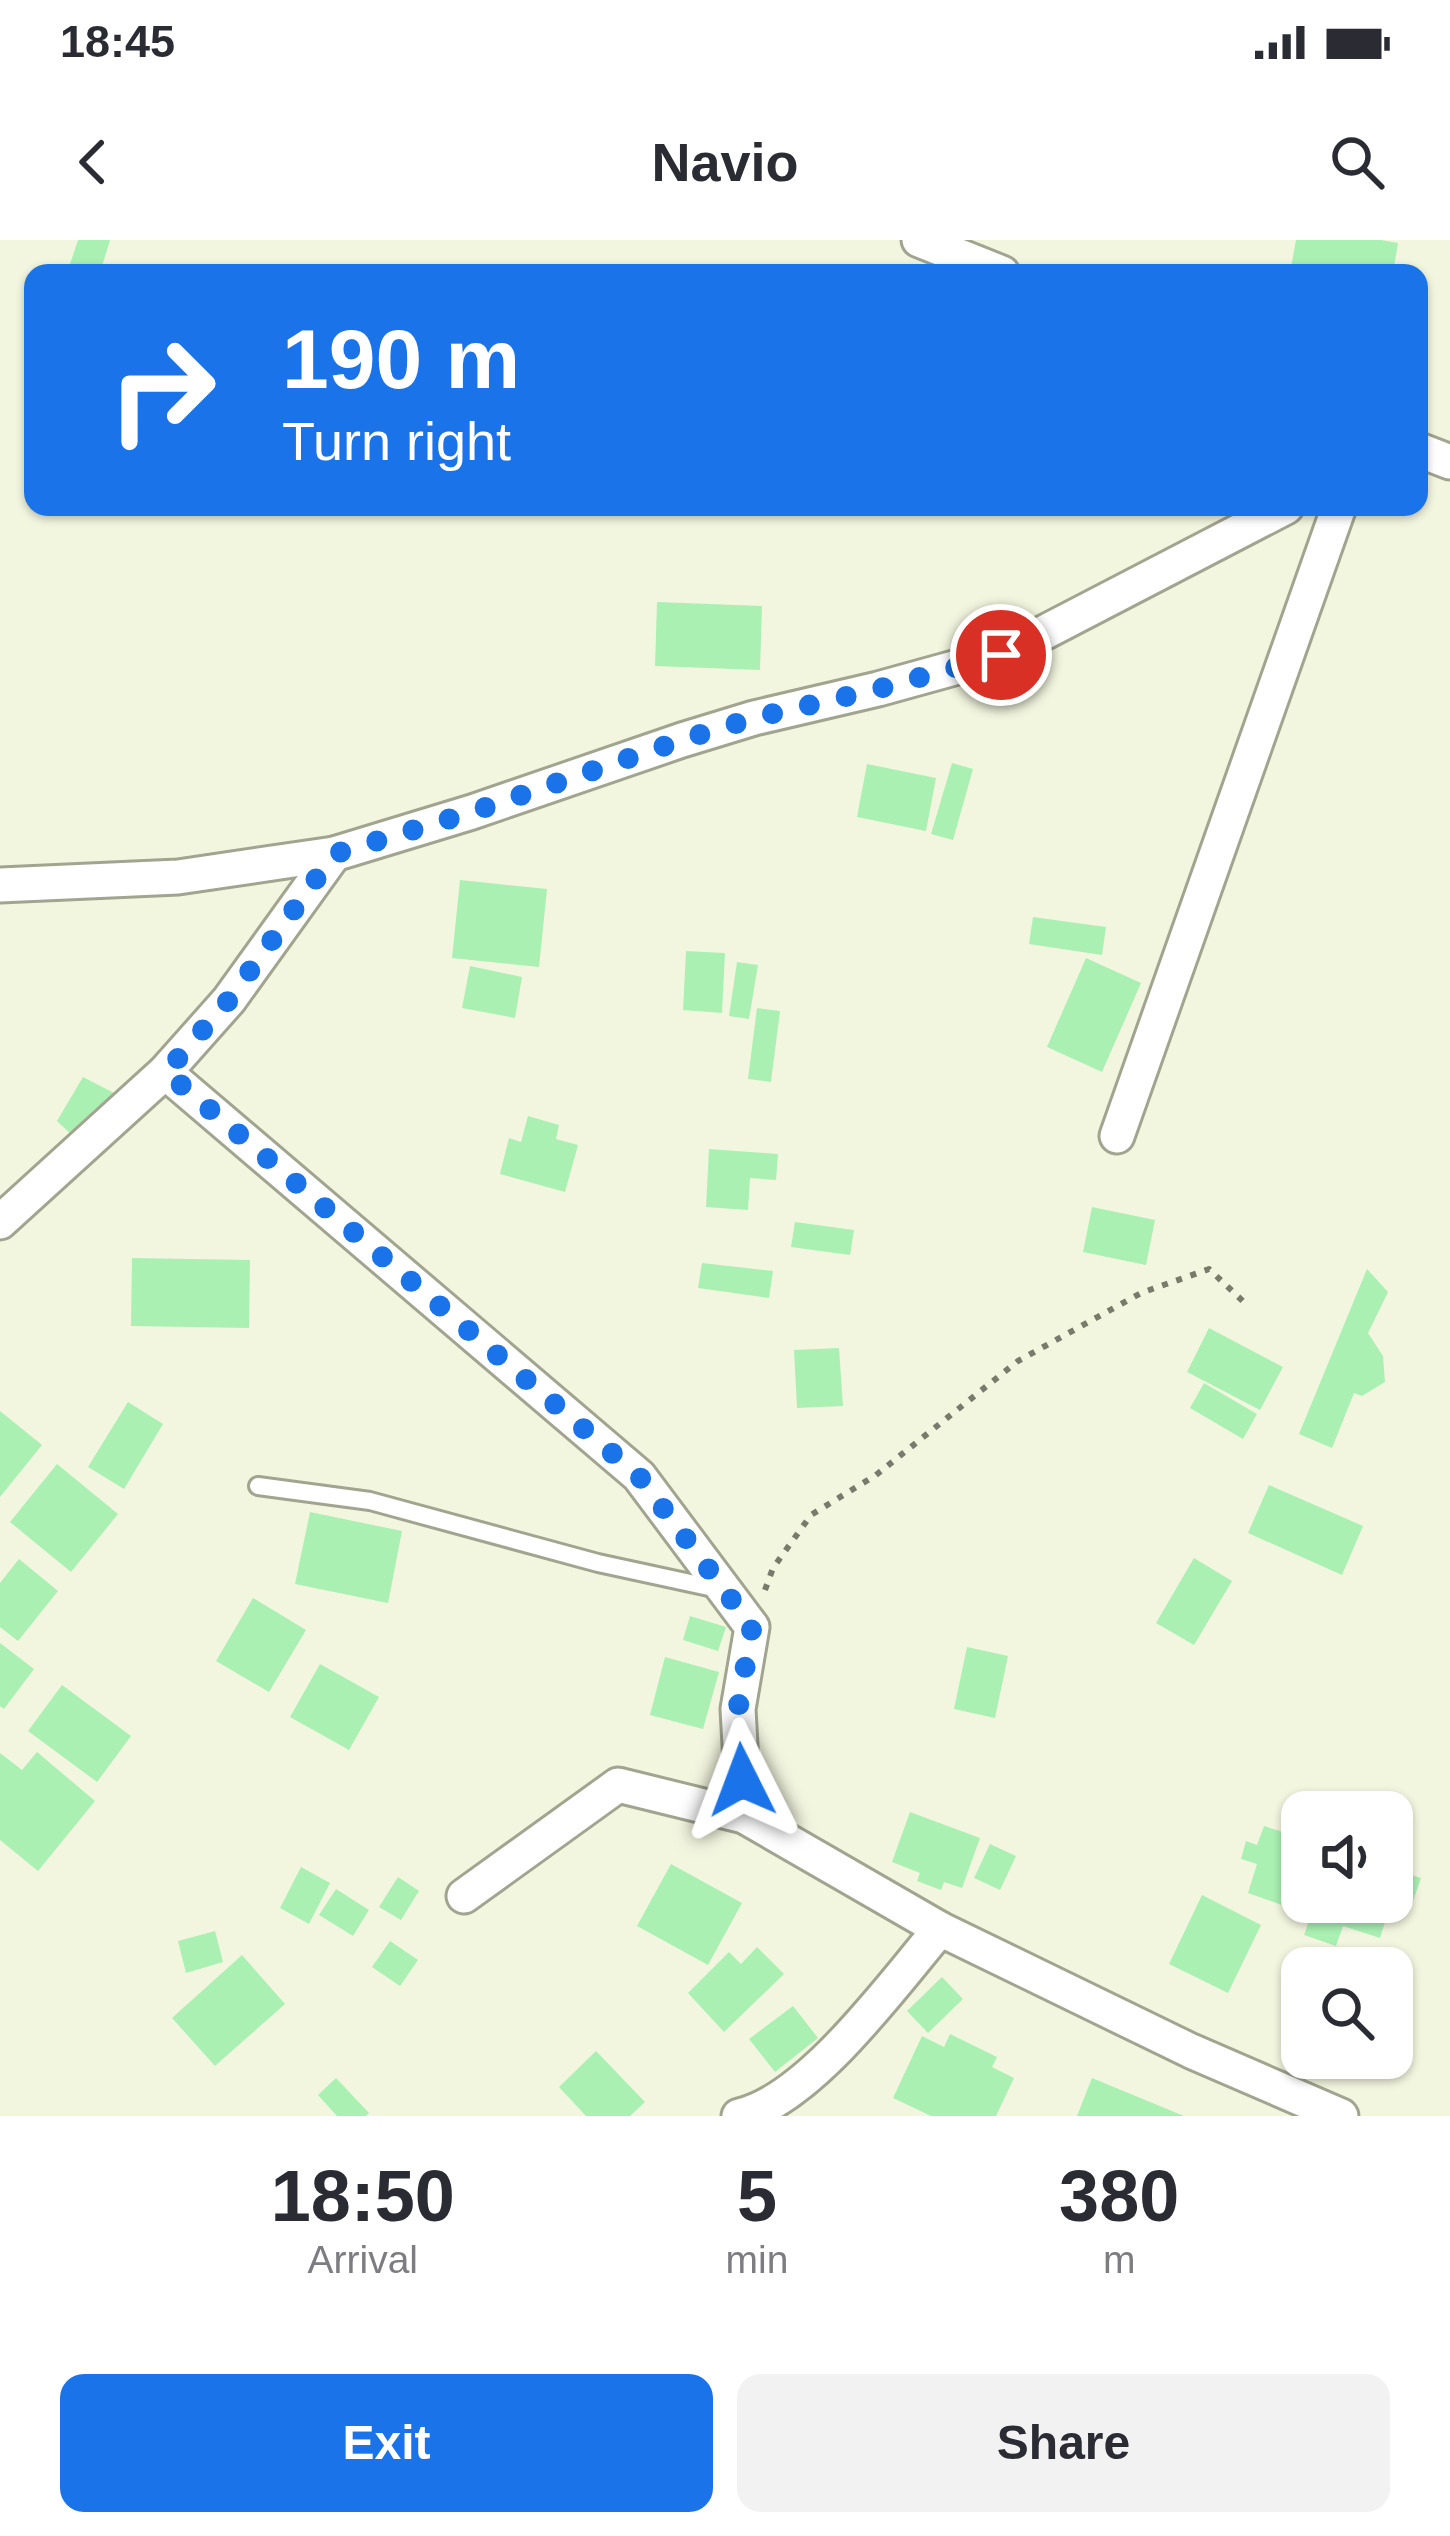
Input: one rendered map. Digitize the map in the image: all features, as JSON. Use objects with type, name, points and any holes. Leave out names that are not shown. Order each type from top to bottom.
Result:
[{"type":"street","points":[[919,240],[979,264]]},
{"type":"street","points":[[0,885],[178,877],[334,854],[754,718],[1001,655],[1269,516]]},
{"type":"street","points":[[1117,1136],[1336,516]]},
{"type":"street","points":[[0,1222],[166,1072],[229,1000],[334,854]]},
{"type":"street","points":[[166,1072],[639,1476],[752,1627],[738,1709],[744,1816]]},
{"type":"street","points":[[464,1896],[618,1785],[744,1816],[940,1929],[1191,2051],[1341,2116]]},
{"type":"street","points":[[739,2116],[778,2100],[837,2048],[940,1929]]},
{"type":"lane","points":[[257,1486],[370,1501],[598,1563],[725,1591]]},
{"type":"path","points":[[752,1627],[773,1568],[811,1515],[876,1475],[1018,1361],[1141,1292],[1209,1269],[1248,1306]]},
{"type":"building","points":[[78,240],[110,240],[103,264],[70,264]]},
{"type":"building","points":[[1296,240],[1398,243],[1394,264],[1292,264]]},
{"type":"building","points":[[657,602],[762,606],[760,670],[655,666]]},
{"type":"building","points":[[952,763],[973,769],[953,840],[931,834]]},
{"type":"building","points":[[867,764],[936,778],[926,831],[857,817]]},
{"type":"building","points":[[460,880],[547,889],[539,967],[452,958]]},
{"type":"building","points":[[1033,917],[1106,927],[1102,955],[1029,944]]},
{"type":"building","points":[[686,951],[725,953],[722,1013],[683,1010]]},
{"type":"building","points":[[1086,958],[1141,983],[1102,1072],[1047,1047]]},
{"type":"building","points":[[737,962],[758,965],[749,1019],[729,1016]]},
{"type":"building","points":[[470,966],[522,977],[515,1018],[462,1008]]},
{"type":"building","points":[[757,1008],[780,1011],[771,1082],[748,1079]]},
{"type":"building","points":[[83,1077],[114,1093],[73,1136],[57,1121]]},
{"type":"building","points":[[528,1116],[559,1125],[556,1139],[578,1145],[565,1192],[500,1174],[509,1138],[521,1142]]},
{"type":"building","points":[[709,1149],[778,1154],[776,1180],[750,1178],[748,1210],[706,1207]]},
{"type":"building","points":[[1092,1207],[1155,1220],[1146,1265],[1083,1252]]},
{"type":"building","points":[[795,1222],[854,1230],[850,1255],[791,1247]]},
{"type":"building","points":[[132,1258],[250,1260],[249,1328],[131,1326]]},
{"type":"building","points":[[702,1263],[773,1271],[769,1298],[698,1288]]},
{"type":"building","points":[[1367,1269],[1388,1292],[1368,1333],[1383,1356],[1385,1382],[1362,1396],[1354,1393],[1332,1448],[1299,1434]]},
{"type":"building","points":[[1209,1328],[1283,1367],[1260,1410],[1187,1372]]},
{"type":"building","points":[[839,1348],[843,1406],[797,1408],[794,1350]]},
{"type":"building","points":[[1204,1383],[1257,1414],[1243,1439],[1190,1408]]},
{"type":"building","points":[[128,1402],[163,1424],[124,1489],[88,1467]]},
{"type":"building","points":[[0,1411],[42,1445],[0,1497]]},
{"type":"building","points":[[57,1464],[118,1514],[71,1572],[10,1522]]},
{"type":"building","points":[[1269,1485],[1363,1526],[1342,1575],[1248,1533]]},
{"type":"building","points":[[310,1512],[402,1531],[388,1603],[295,1584]]},
{"type":"building","points":[[1194,1558],[1232,1581],[1194,1645],[1156,1623]]},
{"type":"building","points":[[19,1559],[58,1591],[18,1641],[0,1627],[0,1583]]},
{"type":"building","points":[[253,1598],[306,1630],[269,1692],[216,1661]]},
{"type":"building","points":[[690,1616],[726,1627],[718,1651],[683,1640]]},
{"type":"building","points":[[0,1643],[34,1669],[4,1709],[0,1706]]},
{"type":"building","points":[[967,1647],[1008,1656],[995,1718],[954,1709]]},
{"type":"building","points":[[665,1657],[719,1672],[703,1729],[650,1715]]},
{"type":"building","points":[[320,1664],[379,1697],[349,1750],[290,1717]]},
{"type":"building","points":[[62,1685],[131,1736],[97,1782],[28,1731]]},
{"type":"building","points":[[37,1752],[95,1801],[38,1871],[0,1840],[0,1753],[22,1770]]},
{"type":"building","points":[[910,1812],[980,1838],[962,1888],[944,1882],[941,1890],[917,1881],[920,1873],[892,1862]]},
{"type":"building","points":[[1264,1826],[1281,1831],[1281,1905],[1248,1893],[1257,1864],[1241,1859],[1246,1841],[1257,1845]]},
{"type":"building","points":[[990,1844],[1016,1856],[1000,1890],[974,1878]]},
{"type":"building","points":[[671,1864],[742,1903],[708,1965],[637,1926]]},
{"type":"building","points":[[301,1867],[330,1883],[309,1924],[280,1908]]},
{"type":"building","points":[[1413,1876],[1421,1878],[1413,1901]]},
{"type":"building","points":[[398,1877],[419,1891],[401,1920],[379,1907]]},
{"type":"building","points":[[336,1889],[369,1910],[353,1936],[319,1915]]},
{"type":"building","points":[[1202,1895],[1261,1925],[1228,1993],[1169,1964]]},
{"type":"building","points":[[1308,1923],[1385,1923],[1380,1938],[1343,1926],[1336,1946],[1304,1935]]},
{"type":"building","points":[[215,1931],[223,1962],[186,1973],[178,1941]]},
{"type":"building","points":[[390,1941],[418,1960],[400,1986],[372,1967]]},
{"type":"building","points":[[757,1947],[784,1974],[724,2032],[688,1993],[729,1952],[741,1964]]},
{"type":"building","points":[[242,1955],[285,2004],[215,2066],[172,2018]]},
{"type":"building","points":[[942,1977],[963,1999],[928,2033],[907,2011]]},
{"type":"building","points":[[793,2006],[818,2038],[775,2072],[749,2039]]},
{"type":"building","points":[[950,2034],[997,2057],[992,2067],[1014,2078],[996,2116],[931,2116],[893,2098],[922,2036],[944,2047]]},
{"type":"building","points":[[596,2051],[645,2102],[630,2116],[586,2116],[559,2087]]},
{"type":"building","points":[[336,2078],[369,2113],[366,2116],[337,2116],[318,2095]]},
{"type":"building","points":[[1092,2078],[1184,2116],[1077,2116]]},
{"type":"route","points":[[742,1780],[738,1709],[752,1627],[639,1476],[166,1072],[229,1000],[334,854],[754,718],[1001,655]]}]
